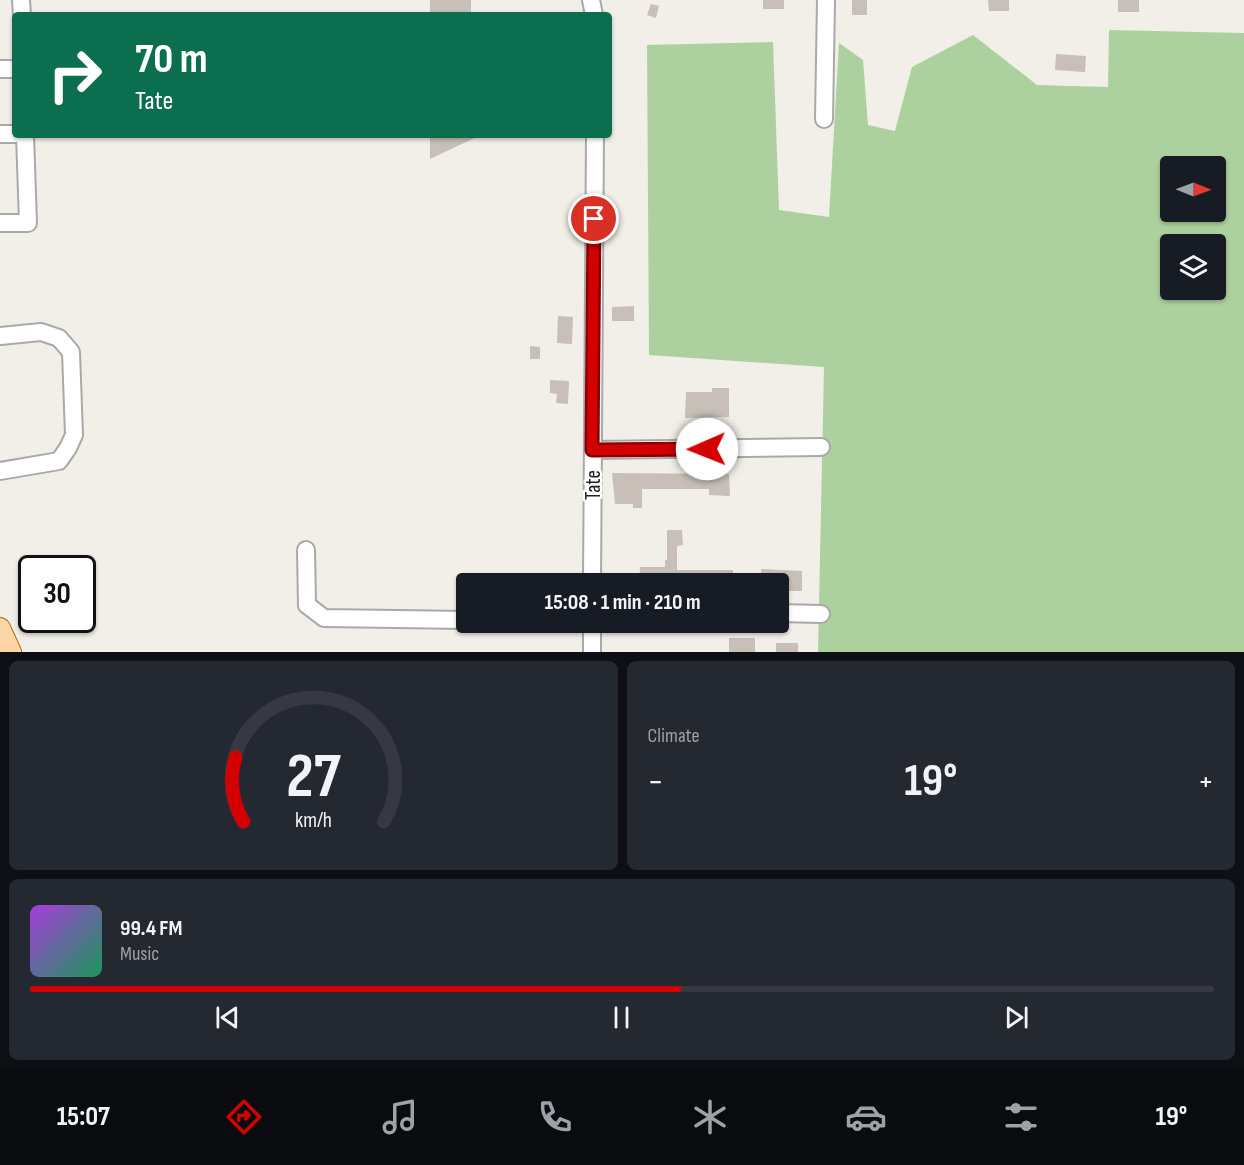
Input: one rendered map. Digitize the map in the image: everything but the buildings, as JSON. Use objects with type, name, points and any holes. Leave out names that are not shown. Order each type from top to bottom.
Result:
[{"type":"main road","points":[[0,628],[11,652]]},
{"type":"street","points":[[824,118],[826,0]]},
{"type":"street","points":[[0,223],[28,223],[25,138]]},
{"type":"street","name":"Tate","points":[[592,573],[595,138]]},
{"type":"street","points":[[0,336],[41,332],[60,338],[70,352],[74,435],[59,461],[0,471]]},
{"type":"street","points":[[592,450],[821,447]]},
{"type":"street","points":[[306,550],[307,605],[324,618],[456,620]]},
{"type":"street","points":[[789,614],[821,614]]},
{"type":"street","points":[[592,633],[592,652]]},
{"type":"green space","points":[[1109,30],[1244,33],[1244,652],[818,652],[824,367],[649,355],[647,45],[773,42],[779,210],[829,217],[839,43],[863,60],[868,125],[895,131],[912,67],[973,35],[1037,85],[1108,87]]},
{"type":"route","points":[[594,219],[592,450],[707,449]]}]
